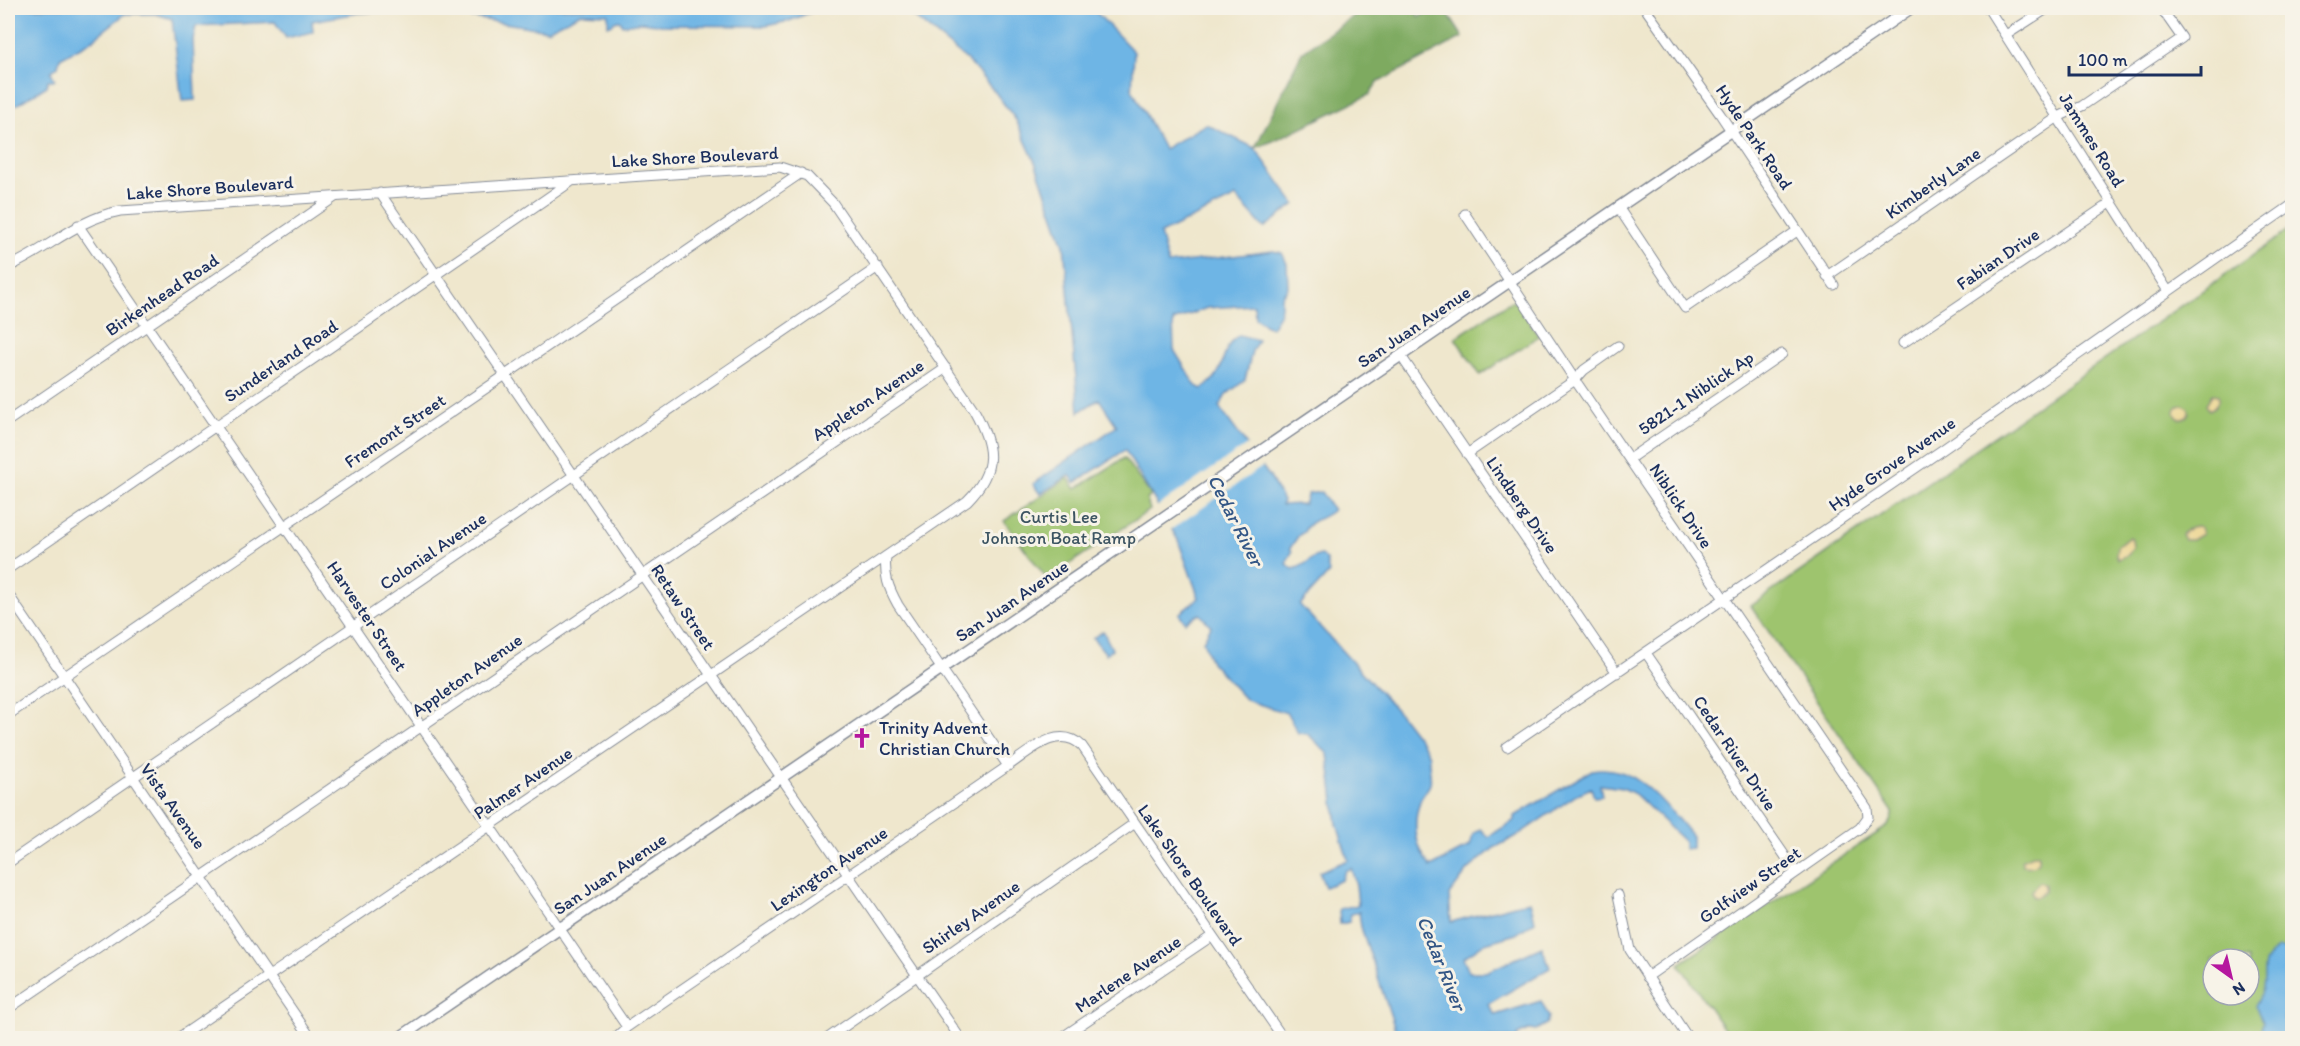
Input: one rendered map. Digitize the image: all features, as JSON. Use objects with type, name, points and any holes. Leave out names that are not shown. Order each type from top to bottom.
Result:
[{"type":"main road","name":"San Juan Avenue","points":[[399,1038],[1911,8]]},
{"type":"street","name":"Hyde Park Road","points":[[1645,8],[1731,130],[1834,285]]},
{"type":"street","name":"Jammes Road","points":[[1988,8],[2168,291]]},
{"type":"street","points":[[2006,35],[2048,8]]},
{"type":"street","name":"Kimberly Lane","points":[[1827,276],[2058,117],[2082,106],[2182,38],[2161,8]]},
{"type":"street","name":"Lake Shore Boulevard","points":[[8,267],[78,225],[95,217],[120,211],[764,166],[780,167],[801,173],[816,183],[829,198],[878,267],[984,428],[991,453],[989,466],[979,489],[967,501],[886,556]]},
{"type":"street","name":"Fremont Street","points":[[8,715],[801,173]]},
{"type":"street","name":"Sunderland Road","points":[[8,569],[573,180]]},
{"type":"street","name":"Retaw Street","points":[[380,193],[960,1038]]},
{"type":"street","name":"Birkenhead Road","points":[[8,421],[335,197]]},
{"type":"street","name":"Fabian Drive","points":[[1903,343],[2112,202]]},
{"type":"street","name":"Hyde Grove Avenue","points":[[1508,747],[1725,600],[2292,205]]},
{"type":"street","points":[[1618,207],[1685,308],[1797,231]]},
{"type":"street","name":"Niblick Drive","points":[[1465,214],[1575,380],[1867,808],[1868,817]]},
{"type":"street","name":"Harvester Street","points":[[78,225],[627,1027]]},
{"type":"street","name":"Colonial Avenue","points":[[8,862],[878,267]]},
{"type":"street","points":[[1467,454],[1575,380],[1584,370],[1618,346]]},
{"type":"street","name":"5821-1 Niblick Ap","points":[[1629,459],[1782,354]]},
{"type":"street","name":"Lindberg Drive","points":[[1401,356],[1617,673]]},
{"type":"street","name":"Appleton Avenue","points":[[8,1009],[945,368]]},
{"type":"street","points":[[886,556],[887,585],[898,605],[1008,766]]},
{"type":"street","name":"Palmer Avenue","points":[[178,1038],[886,556]]},
{"type":"street","name":"Vista Avenue","points":[[8,594],[311,1038]]},
{"type":"street","name":"Cedar River Drive","points":[[1646,653],[1796,872]]},
{"type":"street","name":"Lexington Avenue","points":[[615,1038],[627,1027],[1008,766],[1047,740],[1055,736],[1065,736]]},
{"type":"street","name":"Lake Shore Boulevard","points":[[1065,736],[1082,746],[1283,1038]]},
{"type":"street","name":"Golfview Street","points":[[1647,976],[1860,828],[1868,817]]},
{"type":"street","name":"Shirley Avenue","points":[[828,1038],[1135,824]]},
{"type":"street","points":[[1618,896],[1630,950],[1688,1038]]},
{"type":"street","name":"Marlene Avenue","points":[[1061,1038],[1212,936]]},
{"type":"green space","points":[[1365,8],[1413,8],[1419,17],[1435,8],[1444,8],[1463,37],[1377,83],[1369,95],[1255,148],[1302,52]]},
{"type":"green space","points":[[2292,228],[2292,1038],[1730,1038],[1679,964],[1888,826],[1893,812],[1751,606]]},
{"type":"green space","points":[[1511,301],[1518,304],[1539,336],[1480,375],[1455,338]]},
{"type":"green space","name":"Curtis Lee Johnson Boat Ramp","points":[[1124,458],[1151,495],[1147,500],[1150,510],[1047,579],[1004,521],[1068,478],[1076,489]]},
{"type":"sand","points":[[2212,394],[2218,395],[2218,400],[2209,410],[2206,404]]},
{"type":"sand","points":[[2182,405],[2187,407],[2189,412],[2187,417],[2182,419],[2177,417],[2175,412],[2177,407]]},
{"type":"sand","points":[[2198,526],[2202,534],[2192,540],[2185,540],[2182,534],[2190,527]]},
{"type":"sand","points":[[2129,537],[2132,539],[2133,548],[2128,555],[2118,559],[2117,547]]},
{"type":"sand","points":[[2032,855],[2039,855],[2039,862],[2033,866],[2023,865],[2021,860]]},
{"type":"sand","points":[[2040,882],[2045,884],[2045,890],[2038,897],[2033,897],[2031,891]]},
{"type":"water","points":[[8,8],[821,8],[789,21],[766,26],[661,25],[643,22],[622,25],[621,21],[614,21],[608,26],[608,14],[581,13],[547,30],[419,9],[358,13],[312,21],[313,32],[286,38],[275,22],[196,26],[193,39],[195,100],[182,101],[172,19],[156,14],[125,14],[88,43],[60,58],[58,66],[51,72],[55,80],[48,80],[47,86],[8,110]]},
{"type":"water","name":"Cedar River","points":[[903,8],[1092,8],[1134,52],[1132,89],[1164,149],[1206,124],[1255,148],[1295,204],[1264,228],[1236,197],[1160,234],[1168,264],[1273,251],[1282,253],[1287,264],[1288,287],[1281,297],[1279,315],[1271,328],[1255,318],[1254,305],[1207,308],[1173,321],[1174,350],[1196,386],[1202,389],[1216,376],[1233,340],[1239,335],[1258,340],[1252,351],[1245,380],[1226,395],[1219,407],[1270,477],[1283,501],[1281,505],[1304,504],[1308,494],[1321,492],[1333,510],[1312,522],[1299,535],[1290,548],[1292,552],[1286,563],[1293,569],[1321,555],[1326,560],[1329,573],[1300,605],[1399,713],[1429,756],[1430,784],[1420,801],[1416,819],[1416,836],[1421,852],[1431,867],[1470,846],[1473,834],[1480,829],[1488,837],[1515,820],[1515,816],[1592,770],[1608,769],[1623,773],[1649,789],[1692,836],[1692,848],[1684,849],[1684,841],[1635,794],[1623,788],[1600,785],[1602,796],[1594,797],[1591,788],[1578,794],[1515,837],[1494,848],[1468,870],[1449,895],[1451,922],[1530,901],[1535,921],[1516,934],[1485,943],[1463,958],[1469,972],[1486,972],[1542,947],[1550,968],[1488,1004],[1495,1015],[1541,1001],[1549,1017],[1546,1024],[1536,1030],[1530,1029],[1517,1035],[1518,1038],[1398,1038],[1361,927],[1359,912],[1351,914],[1349,922],[1340,924],[1339,909],[1358,905],[1351,868],[1345,871],[1342,880],[1325,887],[1319,872],[1348,860],[1337,824],[1328,754],[1308,734],[1298,733],[1287,713],[1246,700],[1211,662],[1203,641],[1211,626],[1200,614],[1185,622],[1179,614],[1199,598],[1178,540],[1125,450],[1075,483],[1070,475],[1040,494],[1033,484],[1117,426],[1099,399],[1079,412],[1064,245],[1035,162],[1016,120],[967,60]]},
{"type":"water","points":[[1103,631],[1112,649],[1106,654],[1093,638]]},
{"type":"water","points":[[2278,948],[2292,950],[2292,990],[2284,1019],[2292,1038],[2261,1038],[2260,1034],[2263,1022],[2256,1007],[2261,1007],[2264,967],[2271,954]]},
{"type":"pier","points":[[1250,443],[1265,465],[1169,531],[1155,508]]},
{"type":"place","name":"Trinity Advent Christian Church","points":[[862,738]]}]
